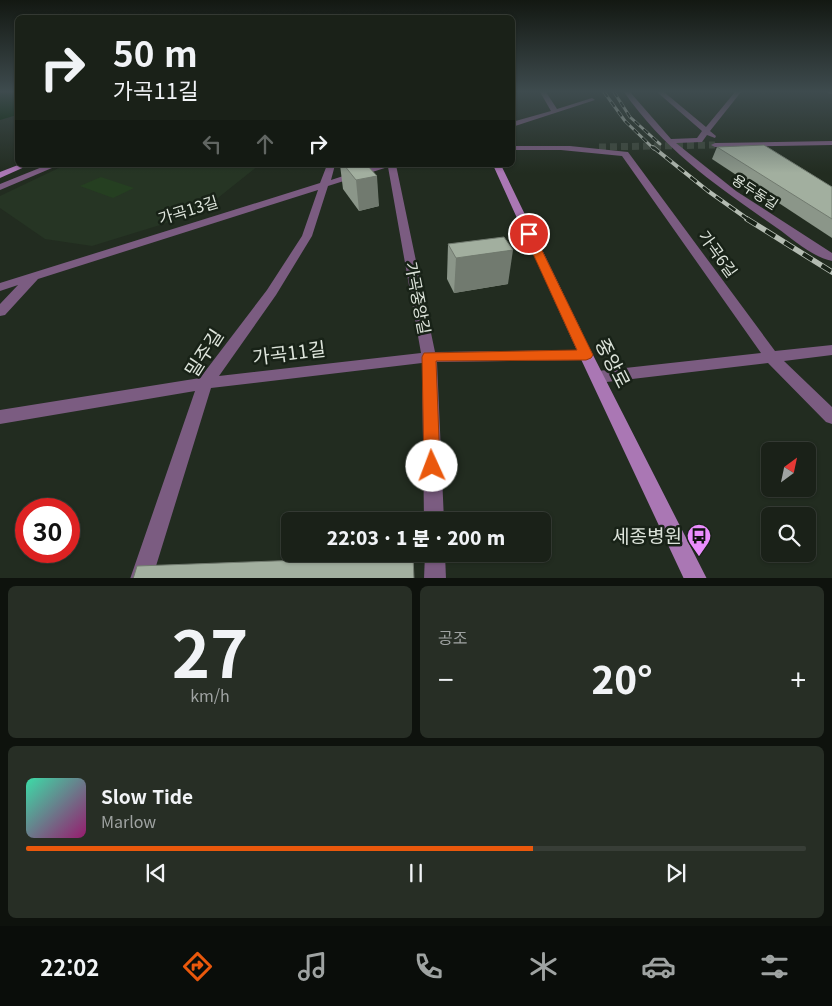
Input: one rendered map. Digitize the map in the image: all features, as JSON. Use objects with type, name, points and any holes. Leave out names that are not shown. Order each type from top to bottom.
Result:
[{"type":"main road","points":[[0,175],[21,167]]},
{"type":"main road","name":"중앙로","points":[[498,167],[586,355],[696,578]]},
{"type":"street","points":[[515,124],[532,119]]},
{"type":"street","name":"용두동길","points":[[646,119],[715,182],[832,258]]},
{"type":"street","points":[[692,119],[719,145],[832,143]]},
{"type":"street","points":[[668,141],[698,140],[716,119]]},
{"type":"street","points":[[515,148],[599,147]]},
{"type":"street","name":"가곡6길","points":[[561,148],[625,154],[772,358],[832,417]]},
{"type":"street","points":[[0,187],[51,167]]},
{"type":"street","name":"밀주길","points":[[141,578],[205,383],[272,292],[308,236],[330,167]]},
{"type":"street","name":"가곡13길","points":[[0,287],[379,167]]},
{"type":"street","name":"가곡중앙길","points":[[392,167],[429,357],[434,512]]},
{"type":"street","points":[[0,312],[34,276]]},
{"type":"street","points":[[598,377],[832,350]]},
{"type":"street","name":"가곡11길","points":[[0,416],[205,383],[429,357],[586,355]]},
{"type":"street","points":[[434,562],[435,578]]},
{"type":"shaded area","points":[[61,167],[256,167],[199,213],[92,246],[45,239],[0,208],[0,196]]},
{"type":"shaded area","points":[[101,177],[134,188],[113,198],[80,186]]},
{"type":"building","points":[[764,145],[832,187],[832,219],[717,147]]},
{"type":"building","points":[[346,167],[369,167],[377,176],[356,180]]},
{"type":"building","points":[[504,237],[513,250],[456,258],[448,244]]},
{"type":"building","points":[[281,561],[413,562],[414,578],[133,578],[137,566]]},
{"type":"tunnel","points":[[599,147],[715,145]]},
{"type":"railway","points":[[624,119],[654,149]]},
{"type":"railway","points":[[632,119],[660,144]]},
{"type":"railway","points":[[653,147],[708,191],[749,220]]},
{"type":"railway","points":[[747,219],[832,272]]},
{"type":"place","name":"세종병원","points":[[699,557]]},
{"type":"route","points":[[432,466],[429,357],[586,355],[529,234]]}]
